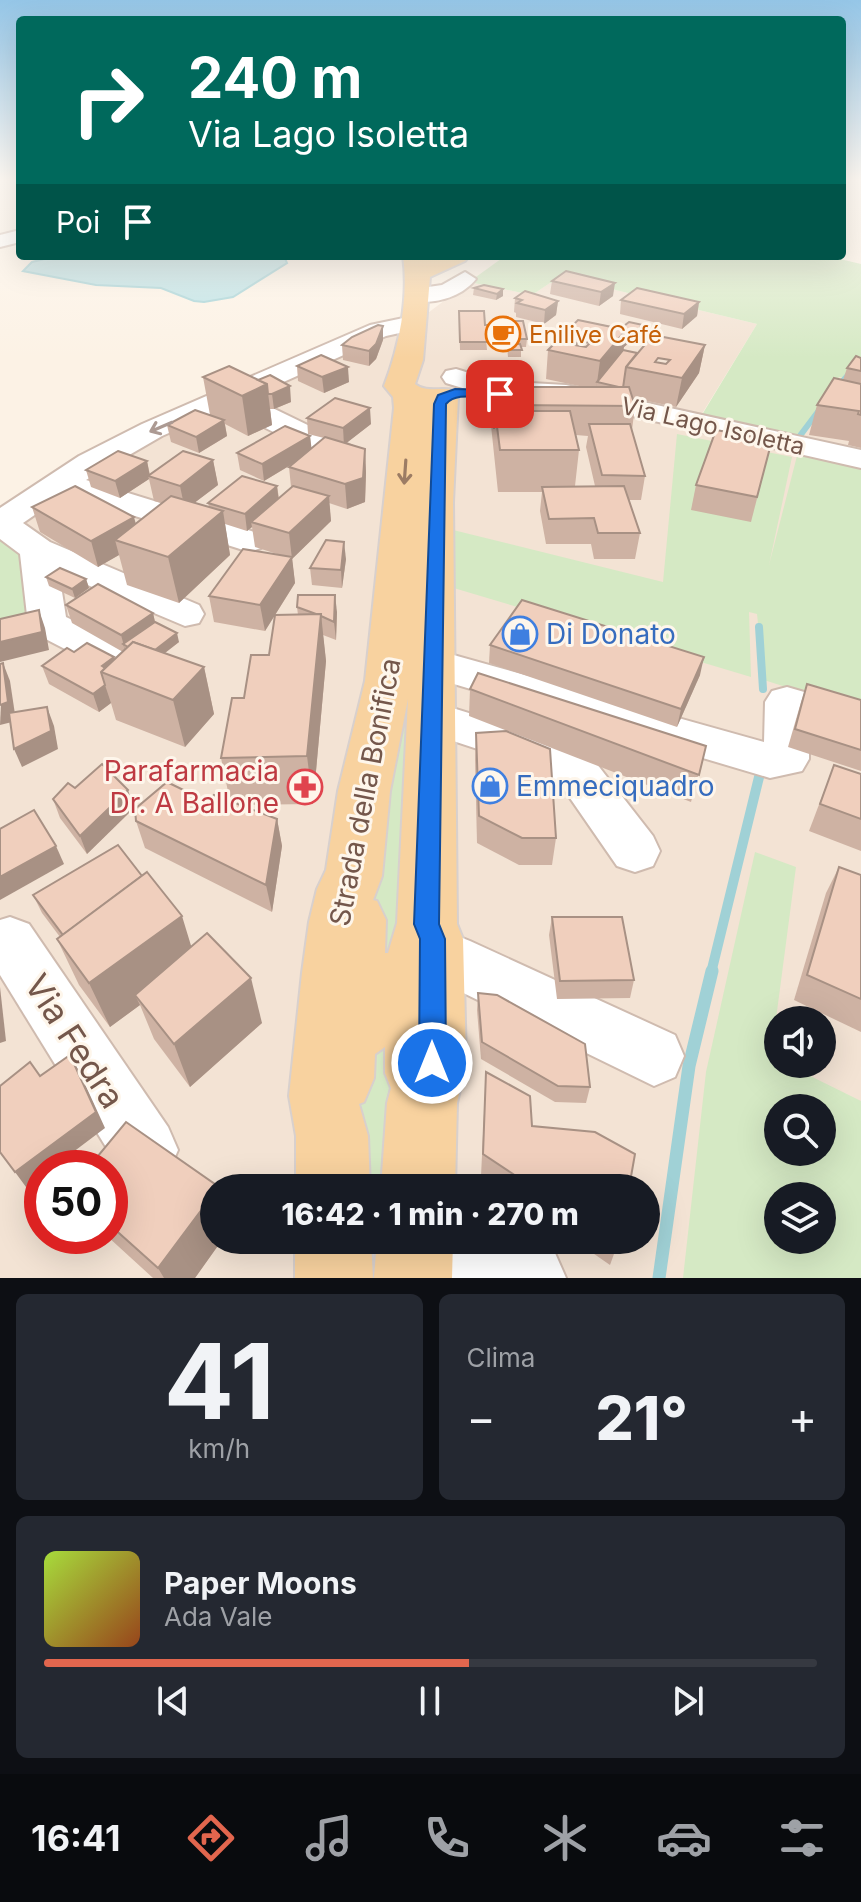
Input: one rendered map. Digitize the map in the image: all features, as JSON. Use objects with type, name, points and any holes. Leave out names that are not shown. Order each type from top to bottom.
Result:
[{"type":"main road","name":"Strada della Bonifica","points":[[418,1174],[422,1103],[432,1063],[430,717],[436,382],[422,285],[446,260]]},
{"type":"main road","name":"Strada della Bonifica","points":[[332,1162],[323,1096],[324,1061],[339,922],[346,889],[354,876],[364,791],[392,651],[410,408],[436,382]]},
{"type":"main road","points":[[354,876],[359,888],[353,959],[365,977],[389,982],[413,976],[430,941]]},
{"type":"main road","points":[[332,1162],[346,1039],[365,1021],[384,1016],[408,1023],[419,1047],[422,1103]]},
{"type":"main road","points":[[333,1254],[334,1278]]},
{"type":"street","points":[[185,614],[37,550],[0,523],[59,482],[152,430],[379,330],[422,285],[465,279]]},
{"type":"street","name":"Via Lago Isoletta","points":[[436,382],[566,393],[861,459]]},
{"type":"street","points":[[229,398],[342,454]]},
{"type":"street","points":[[59,482],[200,512],[249,541]]},
{"type":"street","points":[[37,550],[48,624],[160,680]]},
{"type":"street","points":[[432,663],[770,761],[786,759],[787,702],[843,719]]},
{"type":"street","name":"Strada della Bonifica","points":[[430,717],[527,748],[577,772],[635,851]]},
{"type":"street","points":[[430,941],[450,959],[654,1056]]},
{"type":"street","name":"Via Fedra","points":[[0,945],[10,942],[145,1150]]},
{"type":"street","name":"Strada della Bonifica","points":[[485,1254],[530,1278]]},
{"type":"shaded area","points":[[578,281],[757,324],[700,417],[839,377],[861,381],[861,1278],[0,1278],[0,520],[116,453],[389,332],[404,331],[469,282],[532,295],[550,283]]},
{"type":"green space","points":[[499,260],[844,260],[861,264],[861,381],[839,377],[802,439],[700,418],[757,324],[578,281],[550,283],[532,295],[469,282]]},
{"type":"green space","points":[[417,403],[413,945],[383,963],[369,898]]},
{"type":"green space","points":[[677,434],[792,457],[769,565],[798,452],[861,466],[861,711],[764,680],[757,614],[749,612],[751,677],[447,586],[449,529],[663,582]]},
{"type":"green space","points":[[0,540],[25,553],[38,616],[0,626]]},
{"type":"green space","points":[[755,852],[796,867],[778,1006],[764,1006],[764,1078],[814,1078],[861,1101],[861,1278],[683,1278],[706,1072]]},
{"type":"green space","points":[[392,1028],[393,1174],[355,1174],[355,1080]]},
{"type":"water","points":[[286,260],[287,263],[233,297],[204,302],[161,288],[96,285],[23,271],[32,262]]},
{"type":"building","points":[[566,271],[615,283],[601,292],[552,281]]},
{"type":"building","points":[[484,285],[503,289],[497,294],[474,288]]},
{"type":"building","points":[[637,288],[699,302],[684,314],[621,300]]},
{"type":"building","points":[[525,291],[558,301],[545,310],[517,303],[522,300],[515,298]]},
{"type":"building","points":[[459,311],[484,311],[485,325],[494,325],[493,321],[523,321],[527,339],[496,339],[494,332],[486,332],[487,342],[460,342]]},
{"type":"building","points":[[578,320],[626,330],[600,361],[548,350]],"holes":[[[579,341],[590,343],[586,347],[575,345]]]},
{"type":"building","points":[[629,322],[643,325],[625,340],[626,330],[620,329]]},
{"type":"building","points":[[378,325],[383,326],[376,344],[369,351],[342,345],[352,337]]},
{"type":"building","points":[[653,335],[705,345],[682,378],[626,367]],"holes":[[[658,358],[670,360],[666,364],[655,362]]]},
{"type":"building","points":[[507,344],[520,344],[522,350],[508,350]]},
{"type":"building","points":[[623,350],[637,353],[626,367],[623,388],[597,382]]},
{"type":"building","points":[[321,355],[348,367],[322,377],[297,366]]},
{"type":"building","points":[[856,356],[861,358],[861,371],[847,368]]},
{"type":"building","points":[[229,366],[267,384],[242,396],[203,377]]},
{"type":"building","points":[[270,375],[290,386],[268,394],[267,384],[258,380]]},
{"type":"building","points":[[834,378],[861,384],[861,415],[859,411],[817,405]]},
{"type":"building","points":[[491,387],[629,387],[635,406],[493,405]]},
{"type":"building","points":[[335,398],[370,408],[343,428],[307,418]]},
{"type":"building","points":[[195,410],[224,420],[196,437],[167,425]]},
{"type":"building","points":[[495,411],[570,411],[579,450],[500,450]]},
{"type":"building","points":[[589,424],[630,424],[645,476],[602,475]]},
{"type":"building","points":[[285,426],[310,436],[262,464],[237,453]]},
{"type":"building","points":[[716,430],[772,440],[757,497],[696,485]]},
{"type":"building","points":[[325,437],[365,449],[363,478],[345,484],[289,467]]},
{"type":"building","points":[[118,451],[147,461],[115,481],[86,470]]},
{"type":"building","points":[[183,451],[213,460],[180,486],[148,476]]},
{"type":"building","points":[[242,476],[277,486],[245,514],[208,503]]},
{"type":"building","points":[[75,486],[134,517],[91,541],[32,507]]},
{"type":"building","points":[[293,486],[329,496],[289,533],[251,522]]},
{"type":"building","points":[[624,486],[640,533],[598,533],[594,518],[549,519],[542,487]]},
{"type":"building","points":[[171,496],[223,511],[168,557],[115,540]]},
{"type":"building","points":[[326,540],[344,542],[341,570],[310,568]]},
{"type":"building","points":[[243,549],[292,557],[260,605],[209,596]]},
{"type":"building","points":[[60,568],[86,579],[72,589],[46,577]]},
{"type":"building","points":[[98,584],[153,613],[121,635],[66,605]]},
{"type":"building","points":[[298,595],[335,595],[334,622],[321,614],[297,607]]},
{"type":"building","points":[[522,600],[704,657],[681,709],[490,645]]},
{"type":"building","points":[[39,610],[42,632],[0,642],[0,619]]},
{"type":"building","points":[[321,614],[307,756],[221,758],[232,698],[244,698],[251,655],[269,655],[275,615]]},
{"type":"building","points":[[155,622],[177,633],[155,650],[133,642],[128,647],[123,644]]},
{"type":"building","points":[[133,642],[204,667],[173,700],[101,672]]},
{"type":"building","points":[[87,643],[114,657],[102,666],[105,668],[101,672],[105,685],[93,694],[42,666],[67,648],[74,652]]},
{"type":"building","points":[[3,663],[8,702],[0,705],[0,664]]},
{"type":"building","points":[[478,673],[706,746],[699,775],[470,689]]},
{"type":"building","points":[[807,684],[861,700],[861,750],[795,729]]},
{"type":"building","points":[[47,707],[51,731],[14,749],[9,713]]},
{"type":"building","points":[[506,731],[550,749],[556,838],[522,838],[479,816],[476,733]]},
{"type":"building","points":[[102,764],[128,790],[80,836],[53,799],[68,783],[75,788]]},
{"type":"building","points":[[834,765],[861,774],[861,819],[820,804]]},
{"type":"building","points":[[167,782],[208,802],[214,795],[277,819],[266,885],[136,821],[135,809]]},
{"type":"building","points":[[34,810],[56,846],[0,877],[0,829]]},
{"type":"building","points":[[118,845],[142,876],[63,935],[33,895]]},
{"type":"building","points":[[839,867],[861,875],[861,999],[807,975]]},
{"type":"building","points":[[147,872],[182,916],[89,983],[57,939]]},
{"type":"building","points":[[552,917],[622,917],[634,980],[560,981]]},
{"type":"building","points":[[207,933],[251,978],[174,1044],[135,995]]},
{"type":"building","points":[[478,993],[497,995],[585,1044],[590,1087],[558,1086],[482,1042]]},
{"type":"building","points":[[70,1055],[96,1112],[45,1150],[24,1150],[24,1165],[15,1172],[0,1152],[0,1086],[30,1062],[40,1076]]},
{"type":"building","points":[[486,1072],[530,1096],[532,1126],[595,1132],[635,1154],[631,1174],[513,1174],[483,1154]]},
{"type":"building","points":[[126,1122],[200,1174],[200,1212],[158,1268],[128,1241],[128,1150],[103,1150]]},
{"type":"waterway","points":[[835,389],[861,360]]},
{"type":"waterway","points":[[799,437],[820,409]]},
{"type":"waterway","points":[[759,627],[763,689]]},
{"type":"waterway","points":[[711,973],[761,769]]},
{"type":"waterway","points":[[659,1278],[689,1066],[712,971]]},
{"type":"place","name":"Enilive Café","points":[[503,334]]},
{"type":"place","name":"Di Donato","points":[[520,634]]},
{"type":"place","name":"Emmeciquadro","points":[[490,786]]},
{"type":"place","name":"Parafarmacia Dr. A Ballone","points":[[305,787]]},
{"type":"route","points":[[432,1063],[433,939],[427,924],[427,818],[440,404],[443,397],[455,393],[500,394]]}]
